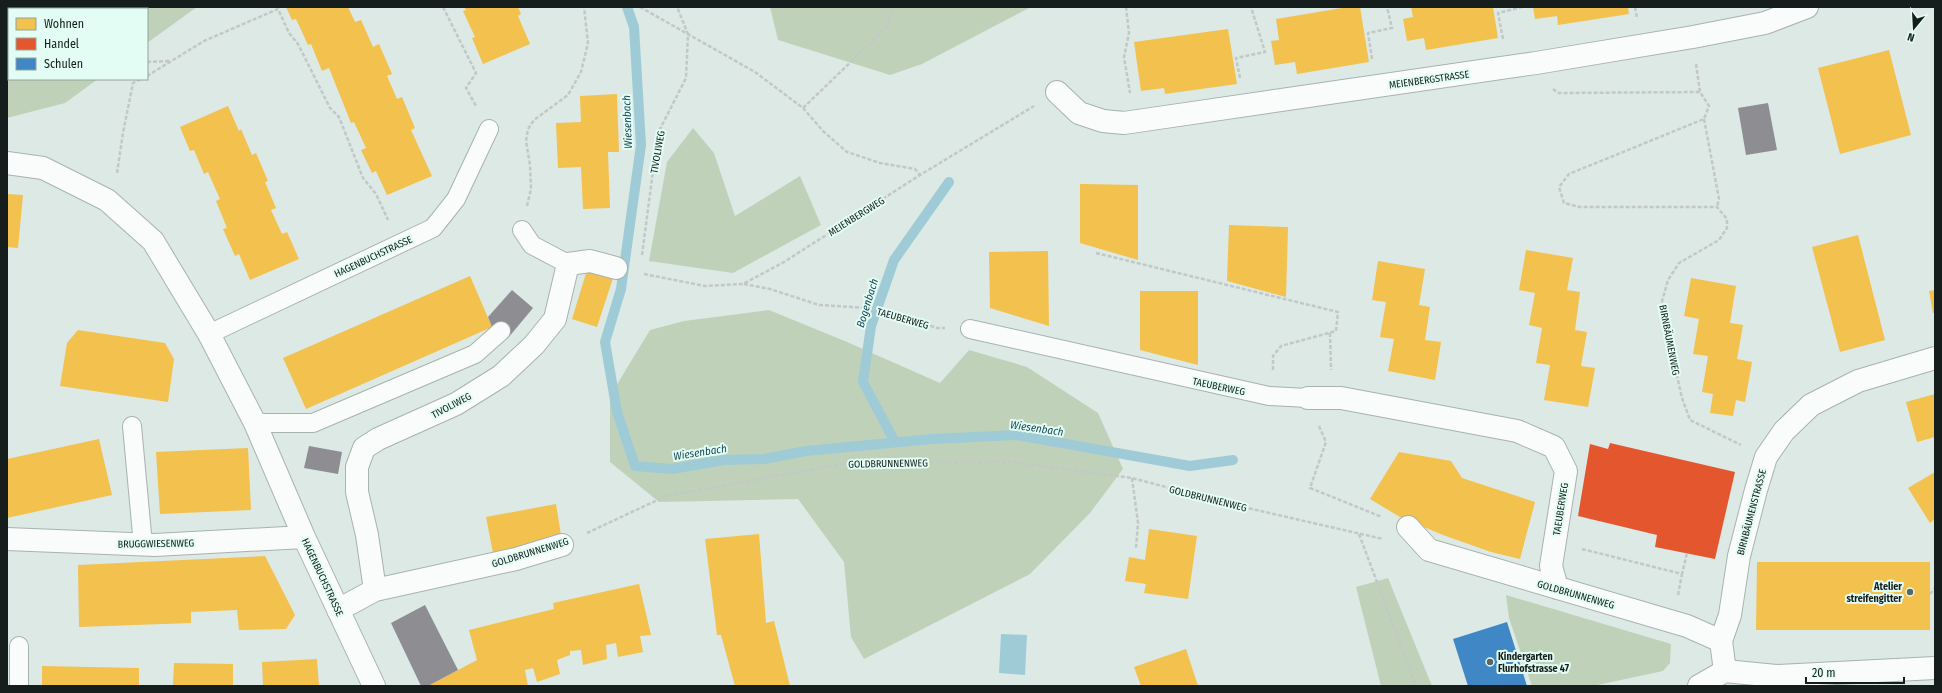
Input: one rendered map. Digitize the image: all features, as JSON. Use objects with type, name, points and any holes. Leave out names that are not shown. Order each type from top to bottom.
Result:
[{"type":"street","name":"MEIENBERGSTRASSE","points":[[1057,92],[1078,113],[1103,121],[1124,123],[1536,63],[1764,23],[1807,7]]},
{"type":"street","name":"HAGENBUCHSTRASSE","points":[[7,163],[43,168],[107,200],[153,241],[209,334],[255,424],[304,537],[374,686]]},
{"type":"street","points":[[568,264],[590,260],[616,268]]},
{"type":"street","name":"TIVOLIWEG","points":[[375,590],[367,535],[357,492],[357,467],[364,448],[378,439],[456,404],[501,376],[534,345],[555,319],[568,264]]},
{"type":"street","name":"BIRNBÄUMENSTRASSE","points":[[1725,671],[1721,641],[1730,615],[1739,556],[1766,457],[1784,432],[1811,405],[1858,381],[1935,358]]},
{"type":"street","name":"TAEUBERWEG","points":[[1308,398],[1341,398],[1517,430],[1554,447],[1566,471],[1551,566],[1557,588]]},
{"type":"street","points":[[1408,527],[1429,550]]},
{"type":"street","name":"BRUGGWIESENWEG","points":[[7,539],[143,545],[304,537]]},
{"type":"street","name":"GOLDBRUNNENWEG","points":[[338,610],[375,590],[516,559],[562,545]]},
{"type":"street","name":"GOLDBRUNNENWEG","points":[[1429,550],[1687,626],[1721,641]]},
{"type":"street","points":[[1699,686],[1725,671],[1776,676],[1935,668]]},
{"type":"lane","name":"HAGENBUCHSTRASSE","points":[[209,334],[433,228],[456,200],[489,129]]},
{"type":"lane","points":[[522,230],[532,244],[568,264]]},
{"type":"lane","name":"TAEUBERWEG","points":[[970,329],[1269,396],[1308,398]]},
{"type":"lane","points":[[255,424],[313,423],[476,354],[501,332]]},
{"type":"lane","points":[[132,426],[143,545]]},
{"type":"lane","points":[[19,646],[19,686]]},
{"type":"path","points":[[443,7],[476,73],[466,88]]},
{"type":"path","points":[[522,230],[531,189],[530,165],[526,141],[528,129],[534,120],[568,95],[581,72],[588,43],[584,7]]},
{"type":"path","points":[[640,7],[755,72],[803,108],[823,131],[847,152],[880,163],[915,169],[920,175]]},
{"type":"path","name":"TIVOLIWEG","points":[[641,259],[658,133],[686,78],[688,34],[677,7]]},
{"type":"path","points":[[803,108],[886,28],[893,7]]},
{"type":"path","points":[[1126,7],[1129,32],[1124,57],[1131,100]]},
{"type":"path","points":[[1242,84],[1236,58],[1265,52],[1252,7]]},
{"type":"path","points":[[1373,61],[1368,33],[1392,28],[1387,7]]},
{"type":"path","points":[[1503,37],[1498,13],[1522,7]]},
{"type":"path","points":[[1635,7],[1637,13]]},
{"type":"path","points":[[148,75],[211,38],[278,9],[289,33],[298,44],[330,108],[338,117],[363,178],[376,194],[384,212]]},
{"type":"path","points":[[148,62],[172,61]]},
{"type":"path","points":[[1536,63],[1541,81],[1558,93],[1700,92],[1709,106],[1704,119],[1719,199],[1717,207],[1580,207],[1564,202],[1559,187],[1569,174],[1704,119]]},
{"type":"path","points":[[113,205],[123,133],[133,83],[139,80]]},
{"type":"path","name":"MEIENBERGWEG","points":[[639,274],[705,286],[743,284],[784,262],[920,175],[1057,92]]},
{"type":"path","name":"BIRNBÄUMENWEG","points":[[1717,207],[1727,219],[1727,228],[1719,240],[1679,263],[1668,280],[1661,305],[1682,398],[1690,420],[1766,457]]},
{"type":"path","points":[[1096,253],[1338,312],[1336,331],[1281,346],[1273,356]]},
{"type":"path","name":"TAEUBERWEG","points":[[743,284],[770,290],[819,305],[869,308],[894,312],[936,328],[970,329]]},
{"type":"path","points":[[1330,332],[1330,357]]},
{"type":"path","points":[[1322,455],[1310,488],[1408,527]]},
{"type":"path","name":"GOLDBRUNNENWEG","points":[[562,545],[666,496],[848,463],[1013,462],[1132,478],[1230,504],[1429,550]]},
{"type":"path","points":[[1132,478],[1138,523],[1136,548]]},
{"type":"path","points":[[1359,534],[1416,686]]},
{"type":"path","points":[[1555,542],[1682,574]]},
{"type":"path","points":[[1679,588],[1687,554]]},
{"type":"path","points":[[1930,594],[1935,588]]},
{"type":"green space","points":[[7,7],[197,7],[148,42],[148,8],[8,8],[8,80],[97,80],[65,103],[7,118]]},
{"type":"green space","points":[[770,7],[1031,7],[922,64],[890,75],[778,40]]},
{"type":"green space","points":[[693,128],[714,153],[735,216],[800,176],[821,225],[733,273],[649,261],[667,162]]},
{"type":"green space","points":[[769,310],[940,383],[969,350],[1027,367],[1098,413],[1123,469],[1090,513],[1030,574],[864,659],[851,637],[844,562],[798,499],[659,502],[610,462],[610,396],[650,330],[684,321]]},
{"type":"green space","points":[[1388,578],[1432,686],[1381,686],[1356,587]]},
{"type":"green space","points":[[1506,595],[1671,644],[1670,663],[1663,671],[1593,686],[1532,686],[1509,618]]},
{"type":"water","points":[[1001,634],[1027,635],[1025,675],[999,673]]},
{"type":"building: Wohnen","points":[[286,7],[348,7],[355,22],[361,20],[373,47],[379,44],[392,74],[387,76],[397,99],[402,97],[415,128],[411,130],[432,176],[387,195],[376,171],[372,173],[361,150],[366,148],[354,122],[351,123],[329,68],[322,71],[311,44],[308,45],[296,19],[292,20]]},
{"type":"building: Wohnen","points":[[464,7],[518,7],[521,14],[518,16],[530,44],[483,64],[472,38],[475,37],[463,11],[466,10]]},
{"type":"building: Wohnen","points":[[1348,7],[1360,7],[1369,62],[1297,74],[1295,62],[1275,65],[1271,41],[1279,40],[1276,19]]},
{"type":"building: Wohnen","points":[[1411,7],[1493,7],[1498,38],[1426,50],[1424,38],[1407,41],[1403,19],[1413,17]]},
{"type":"building: Wohnen","points":[[1533,7],[1628,7],[1629,14],[1558,25],[1557,16],[1535,19]]},
{"type":"building: Wohnen","points":[[1228,29],[1237,84],[1165,94],[1164,88],[1141,91],[1134,42]]},
{"type":"building: Wohnen","points":[[1889,50],[1911,135],[1840,154],[1818,68]]},
{"type":"building: Wohnen","points":[[617,94],[619,152],[608,152],[610,208],[583,209],[581,167],[558,168],[556,123],[581,122],[580,96]]},
{"type":"building: Wohnen","points":[[228,106],[239,131],[241,129],[252,155],[256,153],[268,181],[265,182],[276,208],[271,210],[282,234],[287,232],[299,259],[250,280],[239,254],[235,256],[223,229],[227,228],[216,201],[220,199],[208,172],[204,174],[194,150],[190,151],[180,127]]},
{"type":"building: Wohnen","points":[[1080,184],[1138,185],[1138,260],[1080,243]]},
{"type":"building: Wohnen","points":[[7,194],[23,195],[18,248],[7,247]]},
{"type":"building: Wohnen","points":[[1229,225],[1288,227],[1286,297],[1227,281]]},
{"type":"building: Wohnen","points":[[1858,235],[1885,340],[1840,352],[1812,247]]},
{"type":"building: Wohnen","points":[[1526,250],[1573,258],[1567,290],[1580,292],[1575,330],[1587,332],[1581,366],[1595,368],[1588,407],[1544,400],[1550,365],[1536,363],[1542,328],[1529,325],[1535,293],[1519,290]]},
{"type":"building: Wohnen","points":[[1048,251],[1049,326],[990,308],[989,252]]},
{"type":"building: Wohnen","points":[[1378,261],[1425,269],[1419,305],[1430,307],[1425,340],[1441,342],[1435,380],[1388,371],[1394,339],[1380,337],[1386,302],[1372,300]]},
{"type":"building: Wohnen","points":[[587,270],[613,278],[597,327],[572,319]]},
{"type":"building: Wohnen","points":[[470,276],[492,327],[306,409],[283,358]]},
{"type":"building: Wohnen","points":[[1691,278],[1736,286],[1730,323],[1743,325],[1737,359],[1752,362],[1745,402],[1736,400],[1733,416],[1710,413],[1713,394],[1702,392],[1708,356],[1693,354],[1699,319],[1684,316]]},
{"type":"building: Wohnen","points":[[1935,290],[1935,313],[1933,313],[1929,291]]},
{"type":"building: Wohnen","points":[[1140,291],[1198,291],[1198,365],[1140,350]]},
{"type":"building: Wohnen","points":[[78,330],[165,343],[174,359],[168,402],[60,386],[67,343]]},
{"type":"building: Wohnen","points":[[1935,394],[1935,437],[1917,442],[1906,402]]},
{"type":"building: Wohnen","points":[[99,439],[112,495],[7,518],[7,459]]},
{"type":"building: Wohnen","points":[[248,448],[251,510],[160,514],[156,452]]},
{"type":"building: Wohnen","points":[[1399,452],[1451,461],[1462,478],[1535,502],[1520,559],[1491,552],[1443,535],[1400,517],[1370,499]]},
{"type":"building: Wohnen","points":[[1935,472],[1935,519],[1930,523],[1908,488]]},
{"type":"building: Wohnen","points":[[556,504],[562,541],[493,553],[486,517]]},
{"type":"building: Wohnen","points":[[1149,529],[1197,536],[1188,599],[1144,593],[1146,584],[1125,581],[1129,557],[1145,560]]},
{"type":"building: Wohnen","points":[[759,534],[766,623],[774,621],[790,686],[735,686],[721,635],[717,635],[705,539]]},
{"type":"building: Wohnen","points":[[265,556],[295,615],[286,629],[239,630],[237,610],[191,612],[191,623],[79,627],[78,565]]},
{"type":"building: Wohnen","points":[[1757,562],[1930,562],[1930,630],[1756,630]]},
{"type":"building: Wohnen","points":[[639,584],[651,635],[640,636],[643,652],[618,657],[616,643],[606,645],[607,659],[583,665],[581,650],[570,651],[570,655],[557,660],[560,674],[537,682],[533,668],[525,670],[528,686],[428,686],[477,660],[469,630],[554,609],[553,603]]},
{"type":"building: Wohnen","points":[[1186,649],[1198,686],[1141,686],[1134,667]]},
{"type":"building: Wohnen","points":[[317,659],[319,686],[263,686],[262,662]]},
{"type":"building: Wohnen","points":[[174,663],[233,664],[233,686],[173,686]]},
{"type":"building: Wohnen","points":[[42,666],[139,668],[139,686],[42,686]]},
{"type":"building: Handel","points":[[1610,443],[1735,472],[1715,559],[1655,547],[1657,535],[1578,516],[1590,444],[1608,449]]},
{"type":"building: Schulen","name":"Kindergarten Flurhofstrasse 47","points":[[1507,622],[1527,686],[1468,686],[1453,639]]},
{"type":"building: Industrie","points":[[1768,103],[1777,150],[1746,155],[1738,108]]},
{"type":"building: Industrie","points":[[512,290],[533,308],[508,338],[496,328],[492,327],[488,317]]},
{"type":"building: Industrie","points":[[309,446],[342,452],[338,474],[304,468]]},
{"type":"building: Industrie","points":[[425,605],[458,670],[428,686],[421,686],[391,623]]},
{"type":"waterway","name":"Wiesenbach","points":[[627,7],[634,27],[641,145],[621,289],[605,342],[617,412],[635,466],[672,469],[724,460],[764,459],[806,451],[932,439],[1016,435],[1190,466],[1233,460]]},
{"type":"waterway","name":"Bogenbach","points":[[895,442],[863,382],[871,326],[894,260],[949,182]]},
{"type":"place","name":"Atelier streifengitter","points":[[1910,592]]},
{"type":"place","name":"Kindergarten Flurhofstrasse 47","points":[[1490,662]]}]
